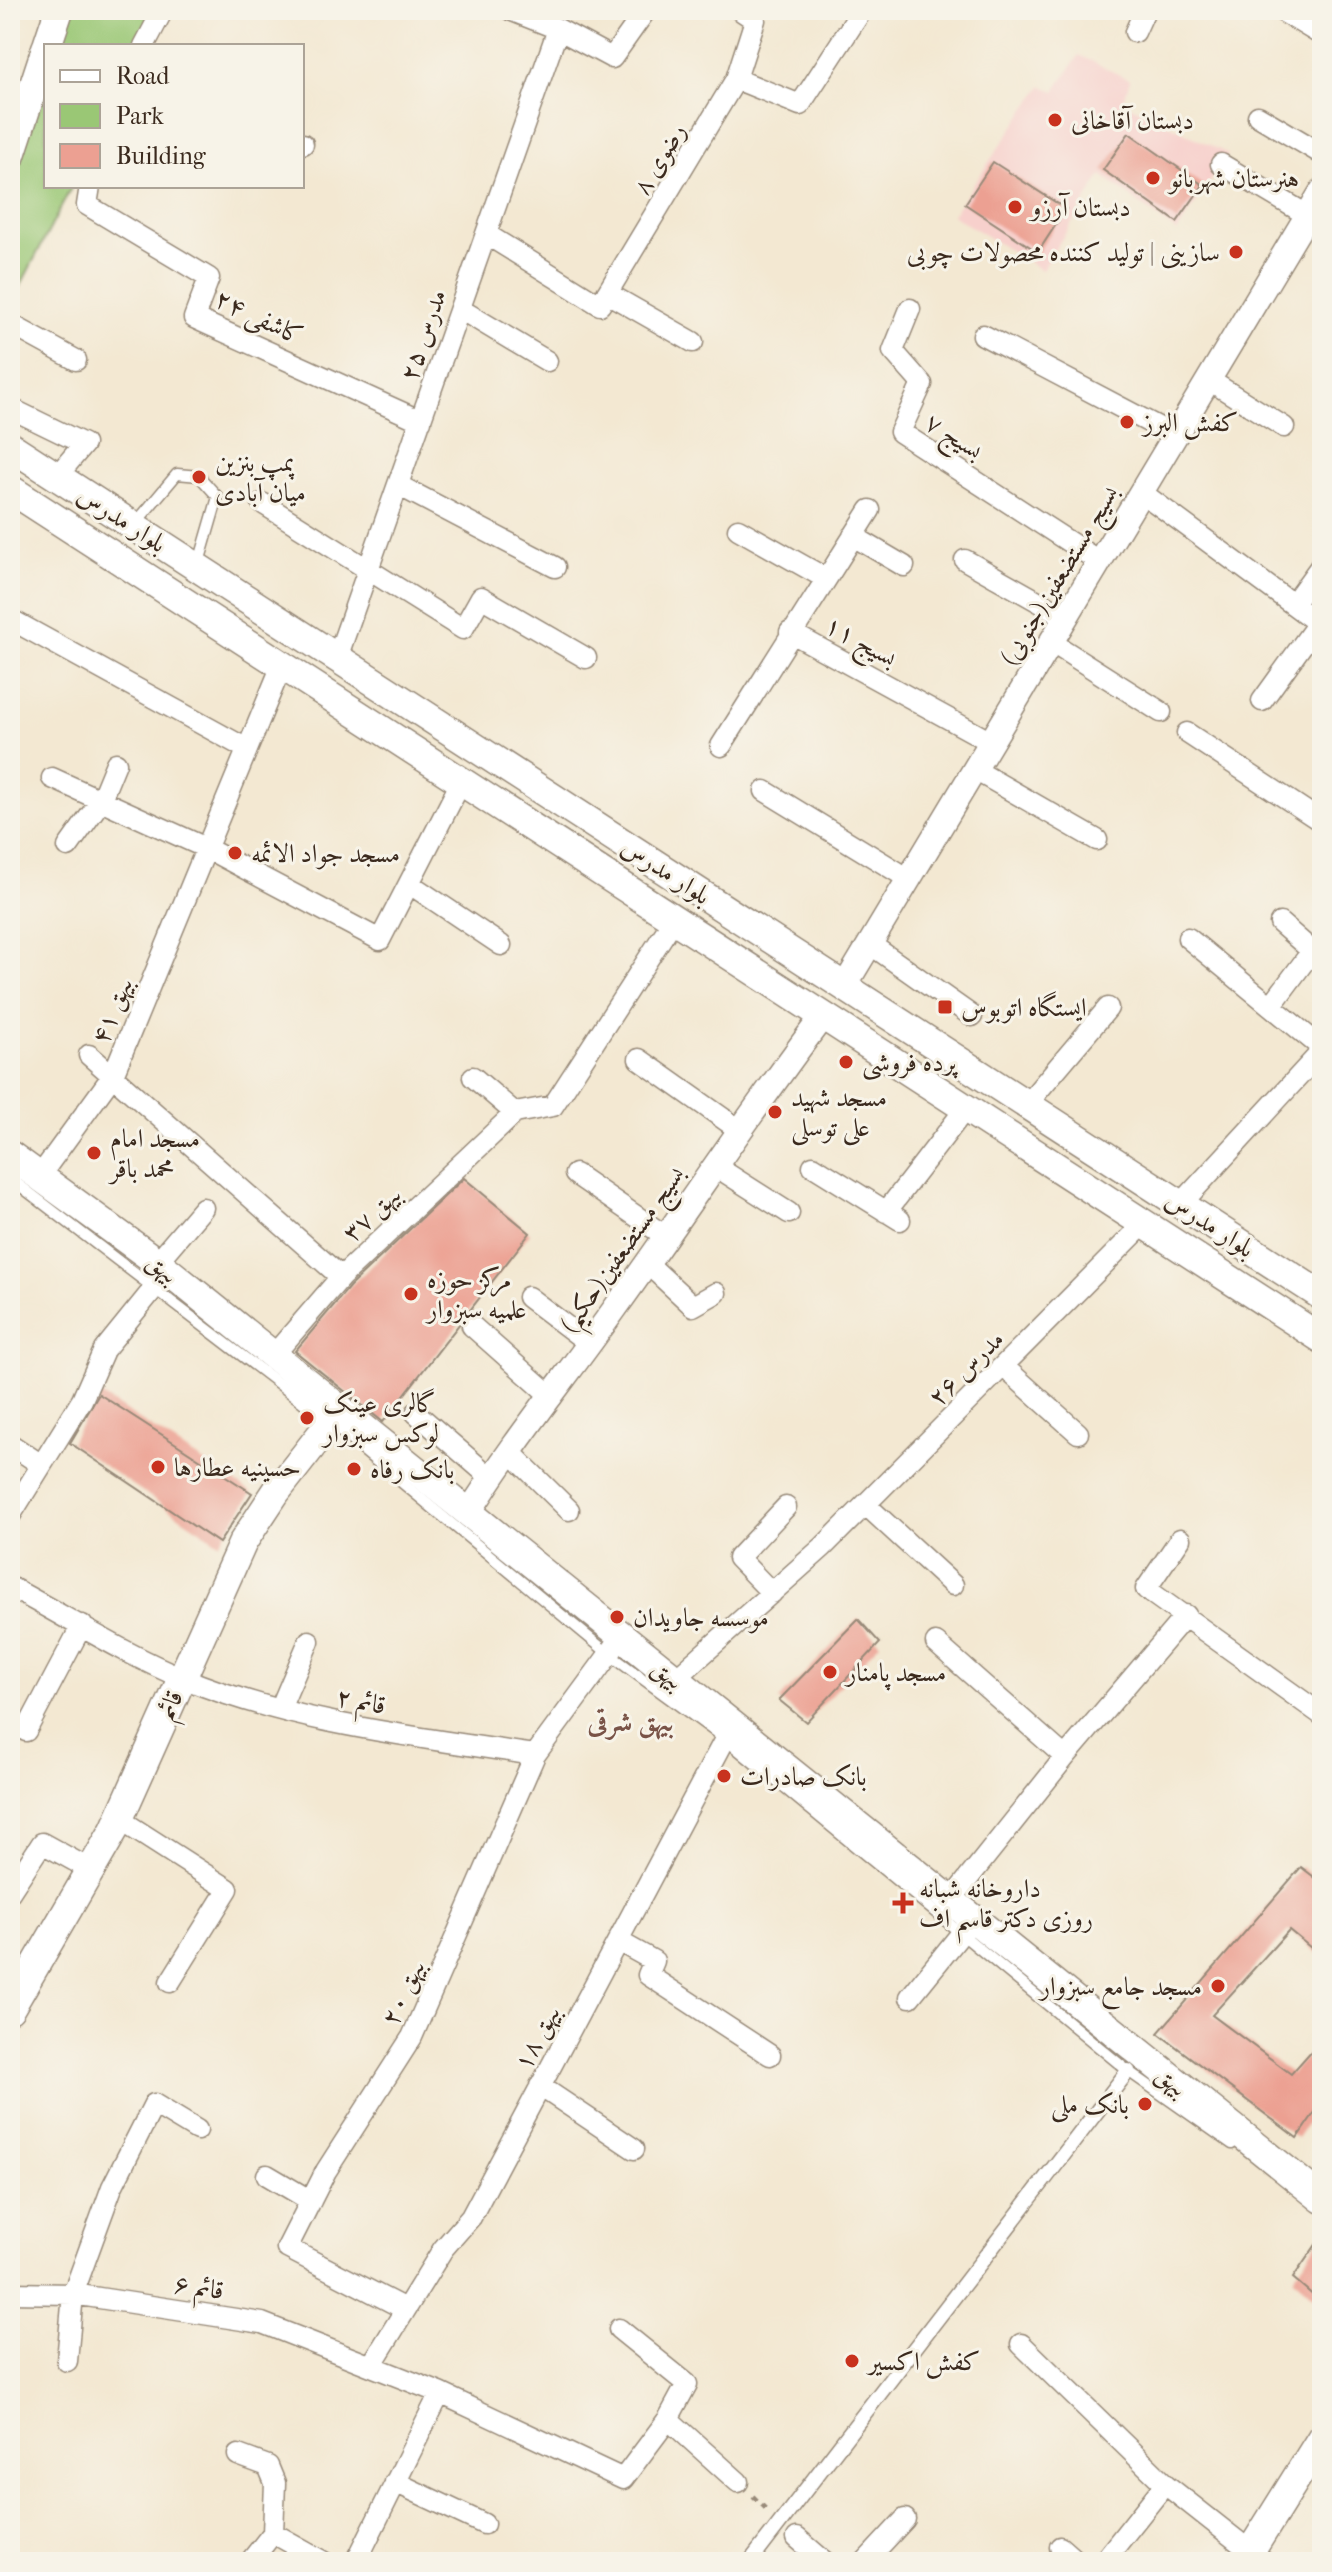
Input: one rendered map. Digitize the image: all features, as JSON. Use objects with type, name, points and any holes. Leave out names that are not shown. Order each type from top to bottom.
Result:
[{"type":"main road","points":[[47,44],[59,10]]},
{"type":"main road","points":[[10,158],[16,116],[44,52]]},
{"type":"main road","name":"بلوار مدرس","points":[[10,446],[1322,1296]]},
{"type":"main road","name":"بلوار مدرس","points":[[13,493],[1322,1339]]},
{"type":"main road","points":[[604,874],[623,843]]},
{"type":"main road","points":[[1032,1151],[1038,1112]]},
{"type":"main road","name":"بیهق","points":[[10,1155],[156,1274],[272,1357],[335,1416],[468,1514],[615,1646],[675,1679],[729,1732],[951,1900],[967,1926],[1322,2199]]},
{"type":"main road","name":"قائم","points":[[10,2009],[119,1819],[243,1542],[335,1416]]},
{"type":"main road","points":[[1253,2559],[1322,2437]]},
{"type":"street","points":[[145,44],[163,10]]},
{"type":"street","points":[[510,10],[558,29],[612,58],[646,10]]},
{"type":"street","name":"رضوی ۸","points":[[607,293],[736,79],[755,20],[740,10]]},
{"type":"street","points":[[736,79],[800,105],[862,10]]},
{"type":"street","points":[[1135,32],[1145,10]]},
{"type":"street","points":[[1284,10],[1322,33]]},
{"type":"street","name":"مدرس ۲۵","points":[[337,658],[558,29]]},
{"type":"street","points":[[1258,116],[1322,154]]},
{"type":"street","points":[[1221,164],[1307,215]]},
{"type":"street","name":"بسیج مستضعفین(جنوبی)","points":[[844,987],[1322,191]]},
{"type":"street","name":"کاشفی ۲۴","points":[[89,196],[209,278],[194,318],[421,421]]},
{"type":"street","points":[[486,234],[600,305],[607,293],[693,342]]},
{"type":"street","points":[[460,309],[547,361]]},
{"type":"street","name":"بسیج ۷","points":[[910,309],[893,351],[922,384],[900,432],[1100,562]]},
{"type":"street","points":[[10,324],[76,360]]},
{"type":"street","points":[[983,335],[1175,436]]},
{"type":"street","points":[[1209,380],[1284,427]]},
{"type":"street","points":[[10,408],[84,444],[57,476]]},
{"type":"street","points":[[398,485],[555,567]]},
{"type":"street","points":[[1141,492],[1320,624],[1262,701]]},
{"type":"street","points":[[262,503],[463,629],[481,597],[586,658]]},
{"type":"street","name":"بسیج ۱۱","points":[[870,510],[790,632],[991,742]]},
{"type":"street","points":[[738,529],[825,578]]},
{"type":"street","points":[[853,536],[904,566]]},
{"type":"street","points":[[965,560],[1066,617]]},
{"type":"street","points":[[1293,604],[1322,564]]},
{"type":"street","points":[[10,619],[247,749]]},
{"type":"street","points":[[721,746],[790,632]]},
{"type":"street","points":[[1051,642],[1161,712]]},
{"type":"street","name":"بیهق ۴۱","points":[[39,1177],[113,1075],[282,665]]},
{"type":"street","points":[[1187,733],[1320,815]]},
{"type":"street","points":[[68,847],[100,802],[116,763]]},
{"type":"street","points":[[975,770],[1097,840]]},
{"type":"street","points":[[52,778],[206,848],[380,940],[461,782]]},
{"type":"street","points":[[765,791],[909,879]]},
{"type":"street","points":[[410,884],[501,945]]},
{"type":"street","points":[[473,1077],[515,1113],[553,1106],[674,919]]},
{"type":"street","points":[[1271,1006],[1312,951],[1280,923]]},
{"type":"street","points":[[1180,1205],[1322,1049],[1188,938]]},
{"type":"street","points":[[870,944],[972,1016]]},
{"type":"street","points":[[1038,1112],[1108,1008]]},
{"type":"street","name":"بسیج مستضعفین(حکیم)","points":[[468,1514],[490,1477],[648,1264],[738,1129],[823,1016]]},
{"type":"street","points":[[89,1055],[341,1277]]},
{"type":"street","points":[[639,1059],[738,1129]]},
{"type":"street","points":[[813,1166],[893,1216],[966,1108]]},
{"type":"street","name":"بیهق ۳۷","points":[[272,1357],[341,1277],[515,1113]]},
{"type":"street","points":[[716,1163],[723,1171],[789,1213]]},
{"type":"street","points":[[575,1174],[665,1236]]},
{"type":"street","points":[[10,1516],[82,1400],[104,1350],[203,1208]]},
{"type":"street","name":"مدرس ۲۶","points":[[675,1679],[823,1547],[1144,1224]]},
{"type":"street","points":[[648,1264],[693,1306],[716,1293]]},
{"type":"street","points":[[528,1297],[590,1344]]},
{"type":"street","points":[[472,1326],[552,1397]]},
{"type":"street","points":[[1004,1367],[1078,1433]]},
{"type":"street","points":[[416,1413],[490,1477]]},
{"type":"street","points":[[10,1444],[40,1464]]},
{"type":"street","points":[[509,1451],[569,1510]]},
{"type":"street","points":[[866,1505],[953,1585]]},
{"type":"street","points":[[772,1593],[738,1558],[786,1507]]},
{"type":"street","points":[[1180,1539],[1146,1589],[1322,1715]]},
{"type":"street","name":"قائم ۲","points":[[10,1587],[182,1677],[280,1709],[349,1726],[535,1755]]},
{"type":"street","points":[[951,1900],[1065,1757],[1186,1615]]},
{"type":"street","points":[[26,1731],[82,1625]]},
{"type":"street","points":[[280,1709],[309,1641]]},
{"type":"street","points":[[936,1643],[1065,1757]]},
{"type":"street","name":"بیهق ۲۰","points":[[405,2309],[287,2248],[326,2171],[412,2037],[535,1755],[615,1646]]},
{"type":"street","name":"بیهق ۱۸","points":[[372,2364],[443,2249],[471,2217],[729,1732]]},
{"type":"street","points":[[119,1819],[228,1889],[170,1982]]},
{"type":"street","points":[[10,1892],[42,1843],[91,1870]]},
{"type":"street","points":[[910,1997],[967,1926]]},
{"type":"street","points":[[618,1941],[654,1961],[648,1975],[770,2055]]},
{"type":"street","points":[[750,2562],[1128,2071]]},
{"type":"street","points":[[540,2086],[634,2149]]},
{"type":"street","points":[[67,2361],[73,2294],[112,2187],[154,2104],[197,2130]]},
{"type":"street","points":[[267,2175],[311,2201]]},
{"type":"street","name":"قائم ۶","points":[[10,2293],[73,2294],[262,2323],[440,2393],[623,2479],[668,2419]]},
{"type":"street","points":[[619,2329],[687,2384],[668,2419],[738,2482]]},
{"type":"street","points":[[1021,2344],[1165,2484],[1253,2559]]},
{"type":"street","points":[[356,2562],[440,2393]]},
{"type":"street","points":[[238,2455],[268,2466],[275,2483],[273,2533],[250,2562]]},
{"type":"street","points":[[395,2482],[484,2524]]},
{"type":"street","points":[[1103,2562],[1165,2484]]},
{"type":"street","points":[[865,2562],[905,2519]]},
{"type":"street","points":[[273,2533],[325,2562]]},
{"type":"street","points":[[797,2538],[825,2562]]},
{"type":"street","points":[[1060,2547],[1077,2562]]},
{"type":"lane","points":[[134,526],[162,487],[177,474],[199,476],[218,497],[197,568]]},
{"type":"lane","points":[[10,1178],[156,1274],[967,1926],[1128,2071],[1322,2206]]},
{"type":"path","points":[[738,2482],[779,2521]]},
{"type":"shaded area","points":[[1079,55],[1130,80],[1123,102],[1228,154],[1177,232],[1102,175],[1042,270],[952,215],[1042,86],[1055,91]]},
{"type":"green space","points":[[62,10],[163,10],[146,44],[52,44]]},
{"type":"green space","points":[[44,67],[44,188],[71,188],[10,306],[10,175]]},
{"type":"building","name":"هنرستان شهربانو","points":[[1129,133],[1203,185],[1177,222],[1103,170]]},
{"type":"building","name":"دبستان آرزو","points":[[993,162],[1066,209],[1038,252],[965,204]]},
{"type":"building","name":"مرکز حوزه علمیه سبزوار","points":[[464,1178],[530,1233],[383,1422],[295,1351],[350,1286]]},
{"type":"building","name":"حسینیه عطارها","points":[[99,1394],[252,1493],[219,1543],[70,1443]]},
{"type":"building","name":"مسجد پامنار","points":[[858,1619],[880,1643],[806,1722],[779,1700]]},
{"type":"building","name":"مسجد جامع سبزوار","points":[[1301,1867],[1322,1883],[1322,1957],[1289,1930],[1212,2015],[1291,2074],[1322,2039],[1322,2102],[1297,2138],[1158,2033]]},
{"type":"building","points":[[1322,2236],[1322,2303],[1293,2278]]},
{"type":"place","name":"دبستان آقاخانی","points":[[1055,120]]},
{"type":"place","name":"هنرستان شهربانو","points":[[1153,178]]},
{"type":"place","name":"دبستان آرزو","points":[[1015,207]]},
{"type":"place","name":"سازینی | تولید کننده محصولات چوبی","points":[[1236,252]]},
{"type":"place","name":"کفش البرز","points":[[1127,422]]},
{"type":"place","name":"پمپ بنزین میان آبادی","points":[[199,477]]},
{"type":"place","name":"مسجد جواد الائمه","points":[[235,853]]},
{"type":"place","name":"ایستگاه اتوبوس","points":[[945,1007]]},
{"type":"place","name":"پرده فروشی","points":[[846,1062]]},
{"type":"place","name":"مسجد شهید علی توسلی","points":[[775,1112]]},
{"type":"place","name":"مسجد امام محمد باقر","points":[[94,1153]]},
{"type":"place","name":"مرکز حوزه علمیه سبزوار","points":[[411,1294]]},
{"type":"place","name":"گالری عینک لوکس سبزوار","points":[[307,1418]]},
{"type":"place","name":"حسینیه عطارها","points":[[158,1467]]},
{"type":"place","name":"بانک رفاه","points":[[354,1469]]},
{"type":"place","name":"موسسه جاویدان","points":[[617,1617]]},
{"type":"place","name":"مسجد پامنار","points":[[830,1672]]},
{"type":"place","name":"بانک صادرات","points":[[724,1776]]},
{"type":"place","name":"داروخانه شبانه روزی دکتر قاسم اف","points":[[903,1903]]},
{"type":"place","name":"مسجد جامع سبزوار","points":[[1218,1986]]},
{"type":"place","name":"بانک ملی","points":[[1145,2104]]},
{"type":"place","name":"کفش اکسیر","points":[[852,2361]]},
{"type":"district","name":"بیهق شرقی","points":[[631,1721]]}]
